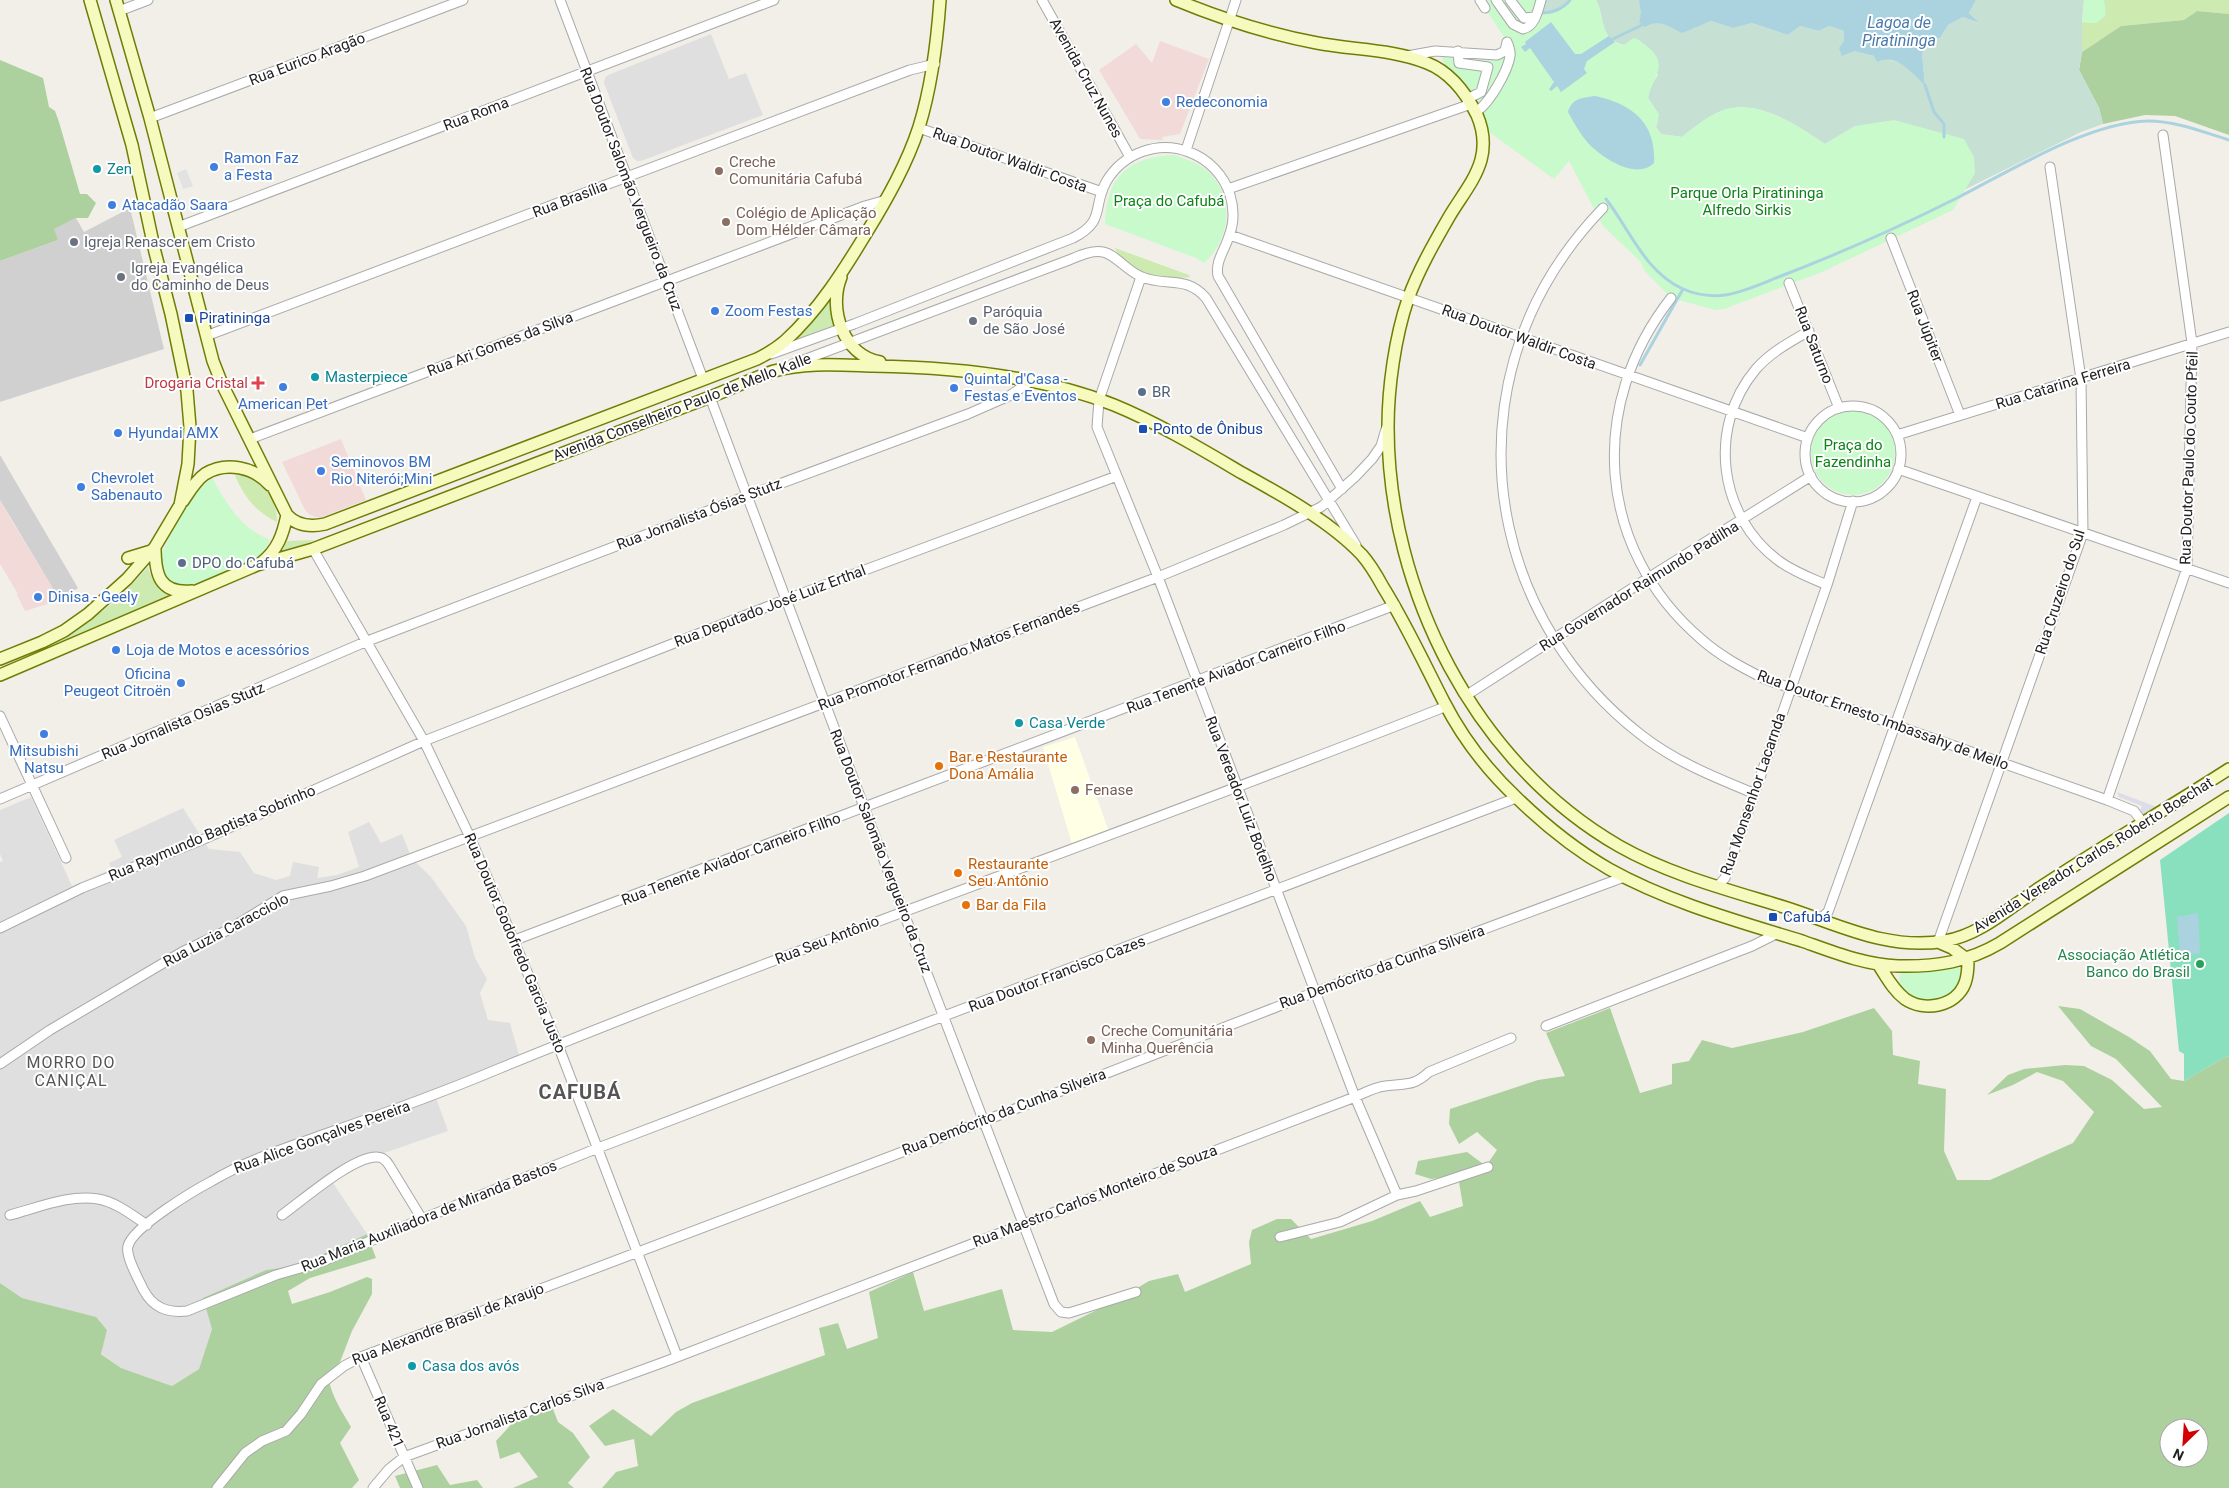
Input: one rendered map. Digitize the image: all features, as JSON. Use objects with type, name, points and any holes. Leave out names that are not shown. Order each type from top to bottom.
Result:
[{"type":"main road","points":[[90,0],[132,145],[187,391],[190,427],[188,464],[180,505]]},
{"type":"main road","points":[[757,359],[772,351],[795,332],[812,314],[843,271],[886,200],[919,128],[935,64],[940,0]]},
{"type":"main road","points":[[1176,0],[1230,20],[1296,39],[1404,56],[1428,63],[1459,86],[1471,105]]},
{"type":"main road","points":[[1,676],[258,565],[277,546],[282,536],[287,515],[222,384],[206,336],[150,118],[118,5]]},
{"type":"main road","name":"Avenida Vereador Carlos Roberto Boechat","points":[[1471,105],[1481,126],[1483,138],[1483,149],[1477,171],[1430,252],[1408,298],[1398,343],[1388,423],[1393,499],[1413,588],[1435,636],[1467,695],[1513,759],[1570,812],[1600,834],[1647,861],[1820,919],[1867,937],[1910,944],[1951,940],[1987,924],[2039,888],[2229,769]]},
{"type":"main road","points":[[843,271],[838,286],[836,302],[837,312],[848,343],[857,352],[869,359],[899,366]]},
{"type":"main road","name":"Avenida Conselheiro Paulo de Mello Kalle","points":[[287,515],[297,523],[306,525],[325,524],[757,359]]},
{"type":"main road","points":[[774,371],[828,365],[899,366],[980,374],[1030,382],[1099,400],[1175,435],[1254,480],[1326,525],[1362,556]]},
{"type":"main road","name":"Avenida Conselheiro Paulo de Mello Kalle","points":[[258,565],[313,548],[774,371]]},
{"type":"main road","points":[[0,659],[64,631],[88,614],[127,579],[154,548],[180,505],[204,474],[227,467],[242,468],[257,474],[276,492]]},
{"type":"main road","points":[[128,558],[154,548]]},
{"type":"main road","points":[[154,548],[155,565],[161,582],[177,591],[199,590]]},
{"type":"main road","name":"Avenida Vereador Carlos Roberto Boechat","points":[[1362,556],[1395,606],[1446,706],[1474,749],[1516,798],[1584,854],[1624,877],[1684,902],[1837,954],[1878,964],[1919,966],[1968,960],[2000,943],[2229,797]]},
{"type":"main road","points":[[1878,964],[1902,997],[1915,1004],[1925,1006],[1945,1003],[1959,992],[1964,984],[1968,960],[1952,948],[1938,942]]},
{"type":"street","points":[[118,5],[148,0]]},
{"type":"street","name":"Rua Eurico Aragão","points":[[150,118],[463,0]]},
{"type":"street","name":"Rua Doutor Salomão Vergueiro da Cruz","points":[[560,0],[703,379]]},
{"type":"street","name":"Rua Roma","points":[[178,227],[774,0]]},
{"type":"street","name":"Avenida Cruz Nunes","points":[[1042,0],[1130,157]]},
{"type":"street","points":[[1186,150],[1236,0]]},
{"type":"street","points":[[1496,0],[1513,24],[1523,30],[1528,28],[1535,17],[1542,0]]},
{"type":"street","points":[[1511,2],[1513,24]]},
{"type":"street","points":[[1511,2],[1524,18],[1535,17]]},
{"type":"street","points":[[1228,189],[1471,105],[1484,107],[1499,85],[1510,51],[1507,42],[1508,48],[1497,56],[1458,51],[1435,51],[1404,56]]},
{"type":"street","points":[[1458,51],[1459,63],[1488,67],[1481,92],[1471,105]]},
{"type":"street","points":[[1487,56],[1507,64]]},
{"type":"street","points":[[1482,67],[1487,56]]},
{"type":"street","name":"Rua Brasília","points":[[206,336],[910,70],[935,64]]},
{"type":"street","points":[[1485,81],[1499,85]]},
{"type":"street","points":[[1481,92],[1491,96]]},
{"type":"street","name":"Rua Doutor Waldir Costa","points":[[919,128],[1102,192]]},
{"type":"street","name":"Rua Doutor Paulo do Couto Pfeil","points":[[2108,800],[2187,568],[2192,343],[2163,135]]},
{"type":"street","points":[[1102,192],[1112,173],[1130,157],[1152,148],[1168,147],[1186,150],[1200,156],[1214,168],[1228,189],[1233,217],[1230,235],[1218,264],[1217,272],[1342,490]]},
{"type":"street","name":"Rua Cruzeiro do Sul","points":[[1938,942],[2083,533],[2081,379],[2050,167]]},
{"type":"street","name":"Avenida Conselheiro Paulo de Mello Kalle","points":[[757,359],[843,328],[1073,238],[1090,228],[1094,221],[1102,192]]},
{"type":"street","name":"Rua Ari Gomes da Silva","points":[[250,439],[666,280],[865,206],[886,200]]},
{"type":"street","points":[[1603,208],[1563,256],[1544,286],[1521,338],[1507,387],[1502,422],[1503,494],[1509,532],[1518,564],[1534,604],[1553,639],[1579,676],[1608,707],[1641,735],[1676,758],[1754,793]]},
{"type":"street","name":"Rua Doutor Waldir Costa","points":[[1230,235],[1808,438]]},
{"type":"street","name":"Rua Júpiter","points":[[1891,238],[1960,415]]},
{"type":"street","name":"Avenida Conselheiro Paulo de Mello Kalle","points":[[774,371],[1092,252],[1106,252],[1142,277]]},
{"type":"street","name":"Avenida Vereador Carlos Roberto Boechat","points":[[1142,277],[1161,282],[1186,283],[1193,286],[1206,298],[1362,556]]},
{"type":"street","name":"Rua Vereador Luiz Botelho","points":[[1142,277],[1099,400],[1097,428],[1158,578],[1354,1097],[1397,1195]]},
{"type":"street","name":"Rua Saturno","points":[[1789,283],[1839,408]]},
{"type":"street","name":"Rua Doutor Ernesto Imbassahy de Mello","points":[[1671,298],[1649,329],[1627,376],[1619,406],[1615,433],[1617,489],[1630,540],[1648,578],[1667,604],[1702,640],[1743,668],[1790,689],[2108,800],[2134,811],[2143,823]]},
{"type":"street","points":[[1809,331],[1782,346],[1757,368],[1742,389],[1727,428],[1724,462],[1730,495],[1742,521],[1755,539],[1780,562],[1827,584]]},
{"type":"street","name":"Rua Catarina Ferreira","points":[[1897,435],[2229,332]]},
{"type":"street","name":"Rua Jornalista Ósias Stutz","points":[[365,642],[968,414],[1009,396],[1030,382]]},
{"type":"street","name":"Rua Doutor Salomão Vergueiro da Cruz","points":[[710,397],[866,808],[903,911],[1054,1304],[1061,1312],[1069,1313],[1136,1292]]},
{"type":"street","points":[[1852,406],[1873,411],[1890,423],[1897,435],[1901,454],[1898,469],[1891,482],[1880,492],[1867,499],[1852,501],[1828,494],[1811,476],[1805,457],[1808,438],[1814,426],[1822,417],[1839,408],[1852,406]]},
{"type":"street","name":"Rua Promotor Fernando Matos Fernandes","points":[[470,837],[1158,578],[1308,514],[1342,490],[1364,468],[1381,446],[1388,423]]},
{"type":"street","points":[[1898,469],[2229,583]]},
{"type":"street","name":"Rua Deputado José Luiz Erthal","points":[[424,741],[787,599],[1117,476]]},
{"type":"street","name":"Rua Governador Raimundo Padilha","points":[[1467,695],[1811,476]]},
{"type":"street","points":[[1820,919],[1828,912],[1977,496]]},
{"type":"street","name":"Rua Monsenhor Lacarnda","points":[[1718,886],[1725,878],[1827,584],[1852,501]]},
{"type":"street","name":"Rua Doutor Godofredo Garcia Justo","points":[[313,548],[365,642],[424,741],[470,837],[558,1044],[677,1356]]},
{"type":"street","name":"Rua Tenente Aviador Carneiro Filho","points":[[515,940],[1395,606]]},
{"type":"street","name":"Rua Jornalista Osias Stutz","points":[[0,799],[365,642]]},
{"type":"street","name":"Rua Seu Antônio","points":[[558,1044],[903,911],[1238,787],[1446,706]]},
{"type":"street","points":[[0,716],[66,858]]},
{"type":"street","name":"Rua Raymundo Baptista Sobrinho","points":[[0,928],[82,888],[204,839],[424,741]]},
{"type":"street","name":"Rua Doutor Francisco Cazes","points":[[598,1148],[1516,798]]},
{"type":"street","name":"Rua Luzia Caracciolo","points":[[0,1064],[50,1030],[284,896],[346,882],[470,837]]},
{"type":"street","name":"Rua Demócrito da Cunha Silveira","points":[[636,1251],[984,1121],[1315,992],[1624,877]]},
{"type":"street","points":[[1546,1026],[1752,946],[1776,934]]},
{"type":"street","name":"Rua Maestro Carlos Monteiro de Souza","points":[[677,1356],[1354,1097],[1385,1086],[1410,1084],[1422,1079],[1430,1072],[1511,1038]]},
{"type":"street","name":"Rua Alice Gonçalves Pereira","points":[[135,1272],[127,1252],[128,1245],[147,1225],[185,1196],[236,1166],[434,1095],[558,1044]]},
{"type":"street","name":"Rua Maria Auxiliadora de Miranda Bastos","points":[[135,1272],[148,1298],[154,1304],[164,1310],[187,1311],[276,1275],[321,1262],[598,1148]]},
{"type":"street","points":[[282,1215],[358,1162],[376,1157],[382,1158],[389,1165],[422,1219]]},
{"type":"street","points":[[1280,1237],[1340,1222],[1397,1195],[1416,1191],[1488,1167]]},
{"type":"street","points":[[10,1215],[85,1198],[100,1199],[117,1206],[147,1225]]},
{"type":"street","name":"Rua Alexandre Brasil de Araujo","points":[[217,1488],[245,1453],[262,1441],[286,1431],[301,1414],[321,1384],[344,1366],[361,1357],[636,1251]]},
{"type":"street","name":"Rua Jornalista Carlos Silva","points":[[373,1488],[389,1469],[404,1457],[677,1356]]},
{"type":"street","name":"Rua 421","points":[[361,1357],[418,1488]]},
{"type":"shaded area","points":[[1541,0],[1570,0],[1551,12],[1542,12],[1537,11]]},
{"type":"shaded area","points":[[1596,0],[1639,0],[1642,13],[1639,21],[1661,22],[1682,32],[1711,21],[1733,28],[1752,23],[1788,35],[1800,26],[1819,31],[1829,26],[1844,31],[1844,41],[1854,51],[1902,63],[1925,84],[1922,54],[1929,40],[1940,38],[1948,25],[1963,17],[1978,23],[1969,13],[1976,0],[2084,0],[2082,52],[2079,70],[2099,108],[2103,124],[2081,132],[1964,190],[1975,173],[1855,126],[1825,144],[1776,115],[1762,110],[1734,108],[1711,116],[1682,137],[1661,134],[1656,127],[1658,118],[1656,111],[1648,98],[1650,87],[1658,75],[1634,38],[1624,45],[1610,38],[1606,33]]},
{"type":"shaded area","points":[[711,34],[729,79],[746,73],[763,115],[637,161],[633,158],[604,83],[605,78],[608,75]]},
{"type":"shaded area","points":[[1160,41],[1209,59],[1180,134],[1162,137],[1163,140],[1140,139],[1099,70],[1136,44],[1152,63]]},
{"type":"shaded area","points":[[186,169],[193,186],[183,189],[177,173]]},
{"type":"shaded area","points":[[130,208],[164,349],[0,402],[0,261],[58,240],[53,229],[76,218],[84,232]]},
{"type":"shaded area","name":"Seminovos BM Rio Niterói;Mini","points":[[341,439],[366,500],[319,518],[310,515],[305,510],[282,462]]},
{"type":"shaded area","points":[[0,455],[78,588],[60,600],[0,500]]},
{"type":"shaded area","points":[[0,500],[60,600],[25,611],[18,594],[0,564]]},
{"type":"shaded area","name":"Fenase","points":[[1075,737],[1109,832],[1072,844],[1043,747]]},
{"type":"shaded area","points":[[2117,792],[2165,810],[2143,823],[2139,813],[2142,806],[2119,797]]},
{"type":"shaded area","name":"MORRO DO CANIÇAL","points":[[31,797],[72,886],[112,869],[109,863],[122,857],[114,840],[183,808],[209,849],[240,852],[254,873],[276,880],[290,876],[293,862],[319,867],[317,878],[337,875],[359,867],[348,832],[369,822],[381,843],[402,834],[412,859],[431,877],[466,926],[475,958],[487,979],[480,993],[488,1020],[510,1023],[519,1055],[435,1095],[448,1131],[358,1162],[331,1180],[367,1234],[299,1265],[266,1270],[247,1280],[212,1329],[199,1369],[172,1386],[121,1368],[101,1353],[107,1330],[64,1309],[22,1298],[0,1283],[0,862],[3,861],[0,854],[0,810]]},
{"type":"green space","name":"Parque Orla Piratininga Alfredo Sirkis","points":[[1480,0],[1541,0],[1538,11],[1547,13],[1559,9],[1570,0],[1596,0],[1606,33],[1610,38],[1624,45],[1634,38],[1638,39],[1648,47],[1658,60],[1658,72],[1648,98],[1659,114],[1656,127],[1661,134],[1682,137],[1710,116],[1734,108],[1762,110],[1776,115],[1825,144],[1855,126],[1894,120],[1964,139],[1974,157],[1975,173],[1953,210],[1822,272],[1724,309],[1716,310],[1671,298],[1644,270],[1641,262],[1603,226],[1569,161],[1554,179],[1489,132],[1483,113],[1476,100],[1443,62],[1442,55],[1497,55],[1507,42]]},
{"type":"green space","points":[[2084,0],[2104,0],[2106,15],[2096,23],[2082,22]]},
{"type":"green space","points":[[2104,0],[2229,0],[2229,14],[2197,11],[2184,20],[2121,26],[2082,52],[2082,22],[2096,23],[2105,16]]},
{"type":"green space","points":[[2197,11],[2229,14],[2229,135],[2175,116],[2145,115],[2103,124],[2099,108],[2079,70],[2082,52],[2121,26],[2184,20]]},
{"type":"green space","points":[[0,60],[43,78],[49,107],[55,111],[59,122],[80,194],[87,194],[96,203],[88,218],[76,218],[54,229],[58,240],[0,261]]},
{"type":"green space","name":"Praça do Cafubá","points":[[1174,155],[1187,159],[1206,170],[1216,180],[1226,204],[1224,230],[1220,242],[1204,263],[1196,258],[1105,224],[1106,208],[1110,194],[1115,182],[1123,173],[1132,165],[1144,160]]},
{"type":"green space","points":[[1115,248],[1189,275],[1190,277],[1170,278],[1136,269],[1120,256]]},
{"type":"green space","points":[[832,292],[837,327],[779,349]]},
{"type":"green space","name":"Praça do Fazendinha","points":[[1853,411],[1876,418],[1888,430],[1895,453],[1888,476],[1876,488],[1853,495],[1830,488],[1818,476],[1811,453],[1818,430],[1830,418]]},
{"type":"green space","points":[[235,475],[253,479],[266,490],[274,504],[277,522],[257,509],[242,490]]},
{"type":"green space","points":[[212,478],[236,515],[251,529],[270,540],[264,551],[256,558],[197,583],[188,586],[176,585],[168,580],[161,568],[163,552],[176,524],[193,496]]},
{"type":"green space","points":[[314,540],[279,556],[287,541]]},
{"type":"green space","points":[[148,567],[154,581],[172,597],[41,651],[91,620],[119,598]]},
{"type":"green space","name":"Associação Atlética Banco do Brasil","points":[[2229,813],[2229,1056],[2184,1081],[2184,1054],[2179,1051],[2160,860]]},
{"type":"green space","points":[[1959,967],[1960,980],[1955,990],[1945,996],[1934,1000],[1921,1000],[1910,996],[1902,988],[1899,976],[1902,972],[1927,972]]},
{"type":"green space","points":[[2058,1006],[2080,1009],[2129,1037],[2150,1051],[2171,1079],[2184,1081],[2229,1056],[2229,1488],[602,1488],[616,1472],[638,1466],[634,1439],[605,1446],[589,1426],[613,1409],[651,1436],[676,1412],[692,1403],[825,1355],[819,1328],[838,1323],[847,1349],[878,1338],[869,1292],[913,1272],[924,1311],[1002,1289],[1013,1330],[1052,1332],[1115,1301],[1149,1281],[1178,1274],[1185,1292],[1251,1264],[1249,1242],[1252,1230],[1277,1219],[1291,1219],[1311,1239],[1372,1221],[1420,1201],[1430,1217],[1463,1206],[1458,1176],[1431,1179],[1415,1174],[1418,1161],[1467,1152],[1486,1166],[1497,1150],[1477,1132],[1459,1144],[1449,1124],[1450,1109],[1538,1080],[1565,1076],[1546,1033],[1610,1008],[1640,1093],[1672,1084],[1672,1064],[1689,1061],[1702,1040],[1732,1048],[1803,1032],[1874,1008],[1892,1031],[1893,1055],[1920,1061],[1918,1084],[1946,1089],[1944,1151],[1957,1180],[1990,1180],[2073,1143],[2094,1112],[2063,1081],[2037,1072],[2013,1085],[1987,1095],[2008,1075],[2024,1069],[2065,1065],[2084,1066],[2112,1080],[2144,1109],[2162,1107],[2116,1059],[2091,1046]]},
{"type":"green space","points":[[367,1234],[376,1258],[310,1278],[288,1291],[292,1304],[330,1292],[367,1277],[372,1279],[372,1294],[352,1331],[340,1362],[328,1373],[333,1394],[351,1427],[340,1443],[359,1480],[352,1488],[0,1488],[0,1283],[22,1298],[96,1317],[107,1330],[101,1354],[121,1368],[172,1386],[199,1369],[212,1329],[203,1298],[266,1270],[299,1265]]},
{"type":"green space","points":[[551,1404],[558,1422],[573,1433],[590,1457],[568,1483],[574,1488],[513,1488],[538,1477],[519,1452],[500,1459],[496,1441],[517,1418]]},
{"type":"green space","points":[[437,1465],[450,1485],[477,1480],[483,1488],[400,1488],[395,1476]]},
{"type":"water","name":"Lagoa de Piratininga","points":[[1639,0],[1976,0],[1969,13],[1979,23],[1963,17],[1948,25],[1940,38],[1929,40],[1922,54],[1925,85],[1897,62],[1884,60],[1877,62],[1874,56],[1854,51],[1842,56],[1839,48],[1844,41],[1844,31],[1829,26],[1819,31],[1800,26],[1788,35],[1752,23],[1733,28],[1711,21],[1682,33],[1659,23],[1650,24],[1645,27],[1639,22],[1641,13]]},
{"type":"water","points":[[1551,22],[1575,54],[1581,54],[1609,36],[1615,42],[1587,61],[1584,69],[1587,73],[1561,92],[1557,86],[1551,91],[1549,89],[1554,82],[1530,48],[1525,52],[1521,47]]},
{"type":"water","points":[[1595,96],[1621,104],[1640,118],[1651,137],[1654,149],[1654,163],[1647,168],[1638,169],[1619,165],[1601,155],[1588,143],[1568,112],[1575,101]]},
{"type":"water","points":[[2198,913],[2200,953],[2180,956],[2177,917]]},
{"type":"waterway","points":[[1538,12],[1547,13],[1556,10],[1570,0]]},
{"type":"waterway","points":[[1613,39],[1642,25]]},
{"type":"waterway","points":[[1925,85],[1934,112],[1944,124],[1944,137]]},
{"type":"waterway","points":[[1606,199],[1639,249],[1658,272],[1670,282],[1696,294],[1721,295],[1757,286],[1848,249],[1935,209],[2050,150],[2101,130],[2125,123],[2158,121],[2229,140]]},
{"type":"waterway","points":[[1640,365],[1683,289]]},
{"type":"place","name":"Redeconomia","points":[[1166,102]]},
{"type":"place","name":"Ramon Faz a Festa","points":[[214,167]]},
{"type":"place","name":"Zen","points":[[97,169]]},
{"type":"place","name":"Creche Comunitária Cafubá","points":[[719,171]]},
{"type":"place","name":"Atacadão Saara","points":[[112,205]]},
{"type":"place","name":"Colégio de Aplicação Dom Hélder Câmara","points":[[726,222]]},
{"type":"place","name":"Igreja Renascer em Cristo","points":[[74,242]]},
{"type":"place","name":"Igreja Evangélica do Caminho de Deus","points":[[121,277]]},
{"type":"place","name":"Zoom Festas","points":[[715,311]]},
{"type":"place","name":"Piratininga","points":[[189,318]]},
{"type":"place","name":"Paróquia de São José","points":[[973,321]]},
{"type":"place","name":"Masterpiece","points":[[315,377]]},
{"type":"place","name":"Drogaria Cristal","points":[[258,383]]},
{"type":"place","name":"American Pet","points":[[283,387]]},
{"type":"place","name":"Quintal d'Casa - Festas e Eventos","points":[[954,388]]},
{"type":"place","name":"BR","points":[[1142,392]]},
{"type":"place","name":"Ponto de Ônibus","points":[[1143,429]]},
{"type":"place","name":"Hyundai AMX","points":[[118,433]]},
{"type":"place","name":"Seminovos BM Rio Niterói;Mini","points":[[321,471]]},
{"type":"place","name":"Chevrolet Sabenauto","points":[[81,487]]},
{"type":"place","name":"DPO do Cafubá","points":[[182,563]]},
{"type":"place","name":"Dinisa - Geely","points":[[38,597]]},
{"type":"place","name":"Loja de Motos e acessórios","points":[[116,650]]},
{"type":"place","name":"Oficina Peugeot Citroën","points":[[181,683]]},
{"type":"place","name":"Casa Verde","points":[[1019,723]]},
{"type":"place","name":"Mitsubishi Natsu","points":[[44,734]]},
{"type":"place","name":"Bar e Restaurante Dona Amália","points":[[939,766]]},
{"type":"place","name":"Fenase","points":[[1075,790]]},
{"type":"place","name":"Restaurante Seu Antônio","points":[[958,873]]},
{"type":"place","name":"Bar da Fila","points":[[966,905]]},
{"type":"place","name":"Cafubá","points":[[1773,917]]},
{"type":"place","name":"Associação Atlética Banco do Brasil","points":[[2200,964]]},
{"type":"place","name":"Creche Comunitária Minha Querência","points":[[1091,1040]]},
{"type":"place","name":"Casa dos avós","points":[[412,1366]]},
{"type":"district","name":"MORRO DO CANIÇAL","points":[[71,1071]]},
{"type":"district","name":"CAFUBÁ","points":[[580,1092]]}]
